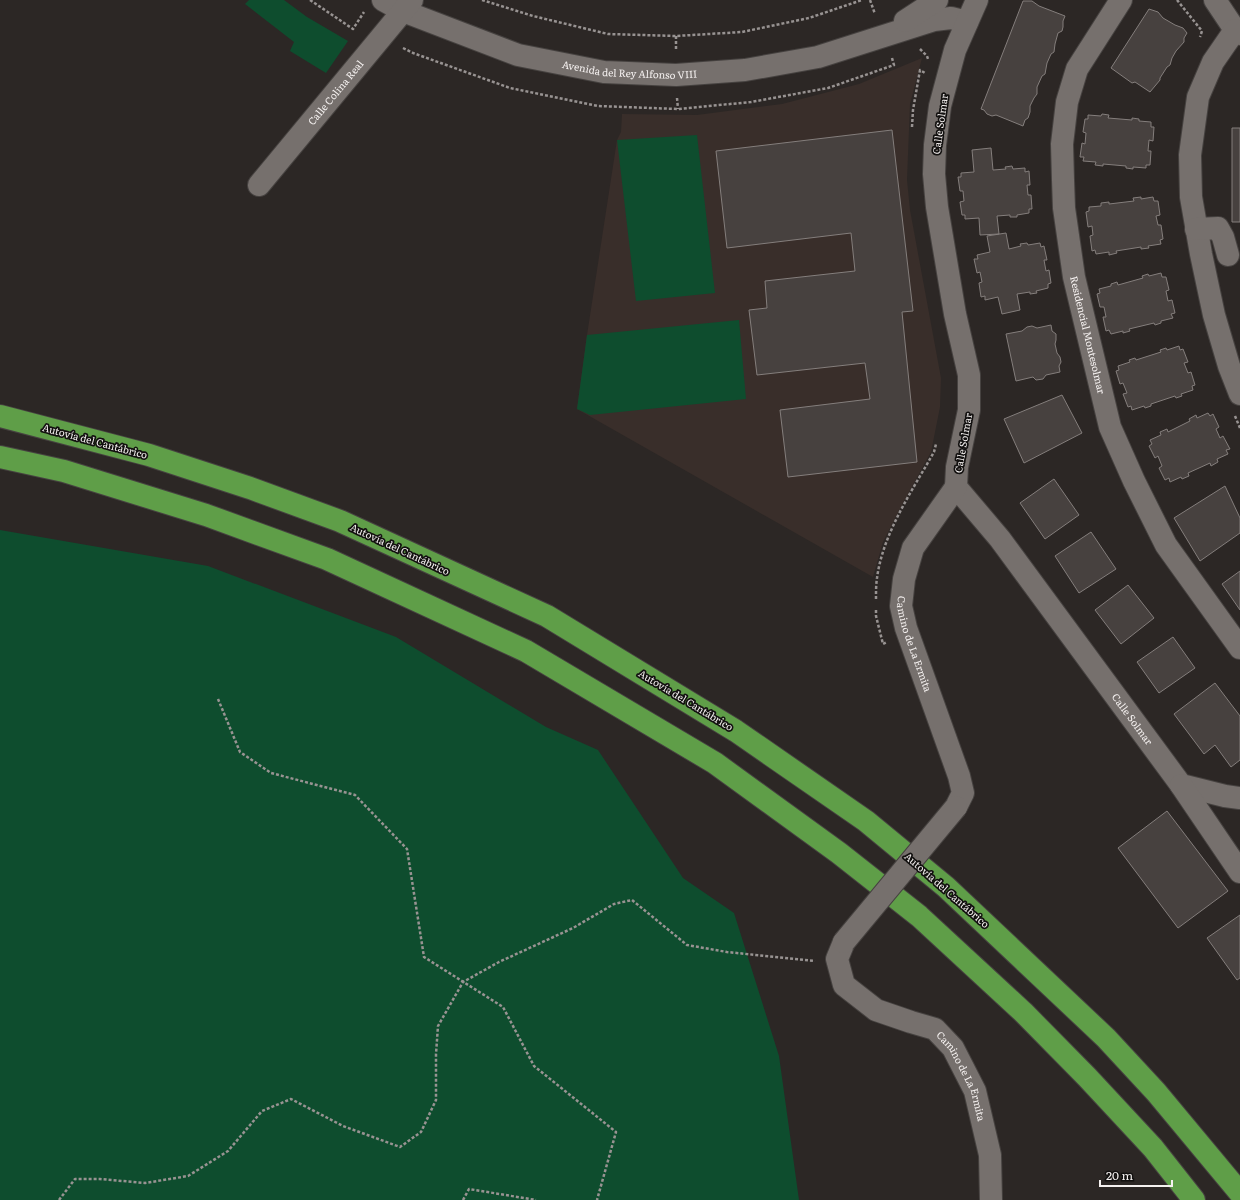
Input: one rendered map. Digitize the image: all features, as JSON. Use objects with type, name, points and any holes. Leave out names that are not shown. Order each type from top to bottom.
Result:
[{"type":"highway","name":"Autovía del Cantábrico","points":[[0,416],[149,455],[250,488],[340,521],[547,616],[736,731],[866,821],[946,887],[1106,1038],[1156,1092],[1240,1193]]},
{"type":"highway","points":[[0,457],[64,471],[206,515],[327,559],[526,651],[715,763],[839,852],[919,916],[1023,1012],[1087,1077],[1152,1148],[1194,1200]]},
{"type":"street","name":"Avenida del Rey Alfonso VIII","points":[[884,35],[937,0]]},
{"type":"street","name":"Calle Solmar","points":[[977,0],[955,50],[940,106],[934,174],[937,208],[955,314],[969,375],[970,410],[957,467],[956,487],[1000,539],[1181,785],[1240,872]]},
{"type":"street","name":"Residencial Montesolmar","points":[[1121,0],[1077,69],[1067,102],[1062,144],[1063,187],[1064,208],[1074,277],[1110,427],[1131,474],[1166,545],[1240,648]]},
{"type":"street","points":[[1215,0],[1238,32],[1213,62],[1198,97],[1190,155],[1191,197],[1196,229],[1214,315],[1229,366],[1240,394]]},
{"type":"street","name":"Avenida del Rey Alfonso VIII","points":[[374,5],[407,6],[518,55],[604,72],[676,75],[745,70],[818,57],[934,20],[951,18],[967,22]]},
{"type":"street","name":"Calle Colina Real","points":[[259,185],[407,6]]},
{"type":"street","points":[[1196,229],[1218,228],[1223,237],[1228,255]]},
{"type":"street","name":"Camino de La Ermita","points":[[956,487],[913,548],[904,579],[901,606],[906,628],[959,776],[963,793],[956,807],[840,950],[844,985],[876,1010],[935,1029],[953,1048],[975,1091],[990,1155],[991,1200]]},
{"type":"street","points":[[1181,785],[1225,796],[1240,798]]},
{"type":"path","points":[[310,0],[353,29],[374,5]]},
{"type":"path","points":[[482,0],[533,16],[608,34],[676,36],[742,32],[809,18],[862,0]]},
{"type":"path","points":[[918,47],[927,56],[930,64]]},
{"type":"path","points":[[912,131],[913,110],[920,70],[928,74],[929,69]]},
{"type":"path","points":[[876,601],[876,578],[886,542],[934,452],[938,438]]},
{"type":"path","points":[[876,609],[876,616],[883,644],[891,641]]},
{"type":"path","points":[[218,699],[240,752],[271,773],[355,795],[406,849],[424,957],[503,1007],[534,1066],[616,1132],[597,1200]]},
{"type":"path","points":[[59,1200],[75,1179],[100,1179],[145,1183],[188,1176],[228,1151],[262,1112],[290,1099],[343,1126],[400,1148],[421,1132],[436,1100],[436,1054],[438,1026],[463,982],[499,962],[573,928],[614,904],[632,900],[687,945],[727,952],[809,961],[840,950]]},
{"type":"path","points":[[463,1200],[469,1189],[536,1200]]},
{"type":"shaded area","points":[[922,58],[910,104],[907,180],[910,210],[941,378],[940,407],[931,452],[883,542],[873,577],[577,409],[617,140],[621,132],[622,114],[697,115],[782,104],[859,84]]},
{"type":"green space","points":[[249,0],[284,0],[307,17],[348,41],[326,73],[290,51],[294,42],[245,4]]},
{"type":"green space","points":[[697,135],[715,293],[636,301],[617,140]]},
{"type":"green space","points":[[739,320],[746,399],[590,415],[577,409],[587,335]]},
{"type":"green space","points":[[0,530],[208,566],[396,637],[546,727],[598,750],[683,878],[734,913],[779,1056],[799,1200],[0,1200]]},
{"type":"building","points":[[1023,1],[1032,1],[1039,6],[1065,16],[1062,31],[1058,33],[1054,52],[1051,54],[1047,63],[1045,74],[1042,76],[1037,87],[1037,94],[1030,106],[1028,118],[1025,120],[1023,126],[996,115],[992,116],[987,114],[981,109]]},
{"type":"building","points":[[1149,9],[1158,12],[1163,18],[1183,28],[1187,33],[1184,38],[1184,42],[1176,51],[1170,65],[1167,67],[1160,80],[1150,92],[1135,82],[1132,83],[1111,68]]},
{"type":"building","points":[[1102,114],[1109,115],[1108,118],[1132,120],[1132,118],[1139,119],[1139,121],[1151,122],[1151,127],[1154,127],[1153,141],[1149,140],[1148,151],[1151,151],[1150,165],[1146,165],[1146,168],[1133,167],[1133,169],[1126,168],[1126,166],[1103,164],[1103,166],[1095,165],[1096,162],[1083,161],[1084,157],[1080,157],[1082,143],[1085,144],[1086,133],[1083,132],[1085,119],[1088,119],[1088,115],[1101,116]]},
{"type":"building","points":[[1232,128],[1240,128],[1240,222],[1232,222]]},
{"type":"building","points":[[892,130],[913,311],[902,312],[917,462],[788,477],[780,410],[870,399],[865,363],[757,375],[749,310],[767,308],[765,281],[855,271],[851,233],[727,248],[716,151]]},
{"type":"building","points":[[991,148],[993,170],[1006,169],[1005,167],[1012,166],[1013,169],[1025,168],[1025,172],[1029,171],[1030,185],[1027,185],[1028,195],[1031,195],[1032,209],[1029,209],[1029,213],[1017,215],[1017,217],[1010,217],[1010,215],[997,216],[999,234],[980,235],[979,218],[965,219],[965,215],[962,215],[960,202],[964,201],[963,191],[960,191],[958,177],[961,177],[961,173],[974,172],[972,150]]},
{"type":"building","points":[[1141,197],[1141,199],[1153,197],[1154,201],[1158,201],[1160,215],[1156,216],[1158,225],[1161,225],[1163,239],[1160,240],[1161,244],[1148,246],[1149,248],[1141,249],[1141,247],[1116,251],[1117,253],[1109,255],[1109,252],[1096,254],[1095,250],[1092,251],[1090,236],[1093,235],[1092,226],[1088,227],[1086,212],[1089,211],[1089,207],[1101,206],[1101,203],[1109,202],[1109,204],[1134,201],[1133,198]]},
{"type":"building","points":[[1006,233],[1009,249],[1021,246],[1020,244],[1027,243],[1028,245],[1040,243],[1041,247],[1044,246],[1047,260],[1044,260],[1046,271],[1049,270],[1051,283],[1048,284],[1048,288],[1036,291],[1037,293],[1030,294],[1030,292],[1017,294],[1020,310],[1002,314],[998,297],[985,300],[985,296],[981,297],[979,283],[982,282],[980,272],[977,273],[974,259],[978,259],[977,255],[990,252],[987,236]]},
{"type":"building","points":[[1161,273],[1162,277],[1166,277],[1169,290],[1166,291],[1168,301],[1172,300],[1175,313],[1171,314],[1173,318],[1161,321],[1161,323],[1155,325],[1154,323],[1129,329],[1130,331],[1123,333],[1123,331],[1111,334],[1109,330],[1106,331],[1103,317],[1106,317],[1104,307],[1100,307],[1097,294],[1100,293],[1099,289],[1111,286],[1111,284],[1117,282],[1118,285],[1143,278],[1142,276],[1148,274],[1149,276]]},
{"type":"building","points":[[1051,325],[1052,331],[1056,334],[1055,344],[1061,362],[1059,366],[1060,372],[1046,375],[1043,379],[1036,380],[1033,377],[1016,381],[1006,334],[1022,331],[1027,327],[1032,326],[1037,328]]},
{"type":"building","points":[[1179,346],[1180,350],[1183,349],[1188,362],[1184,363],[1188,373],[1191,372],[1195,385],[1192,386],[1193,390],[1181,394],[1182,396],[1176,398],[1175,396],[1151,404],[1151,406],[1145,408],[1144,406],[1132,410],[1131,406],[1128,407],[1123,394],[1127,393],[1123,383],[1120,384],[1116,371],[1119,370],[1118,366],[1130,362],[1129,360],[1135,358],[1136,360],[1161,352],[1160,350],[1166,348],[1167,350]]},
{"type":"building","points":[[1062,395],[1082,433],[1024,463],[1004,419]]},
{"type":"building","points":[[1208,413],[1210,416],[1213,414],[1219,427],[1216,429],[1220,438],[1223,436],[1230,449],[1226,450],[1228,454],[1217,459],[1218,462],[1211,466],[1210,463],[1188,473],[1189,476],[1182,479],[1181,477],[1170,482],[1169,478],[1165,480],[1159,468],[1162,466],[1158,456],[1155,458],[1149,446],[1152,444],[1150,440],[1161,435],[1160,432],[1167,429],[1168,432],[1190,421],[1189,419],[1196,415],[1197,418]]},
{"type":"building","points":[[1054,479],[1079,515],[1045,539],[1020,503]]},
{"type":"building","points":[[1225,486],[1240,518],[1240,533],[1200,561],[1174,518]]},
{"type":"building","points":[[1091,532],[1116,569],[1079,593],[1055,556]]},
{"type":"building","points":[[1240,571],[1240,610],[1222,584]]},
{"type":"building","points":[[1128,585],[1154,618],[1121,644],[1095,610]]},
{"type":"building","points":[[1173,637],[1195,668],[1159,693],[1137,662]]},
{"type":"building","points":[[1215,683],[1240,716],[1240,760],[1231,767],[1215,745],[1204,754],[1174,714]]},
{"type":"building","points":[[1167,811],[1228,891],[1178,928],[1118,848]]},
{"type":"building","points":[[1240,915],[1240,978],[1237,980],[1207,938]]}]
